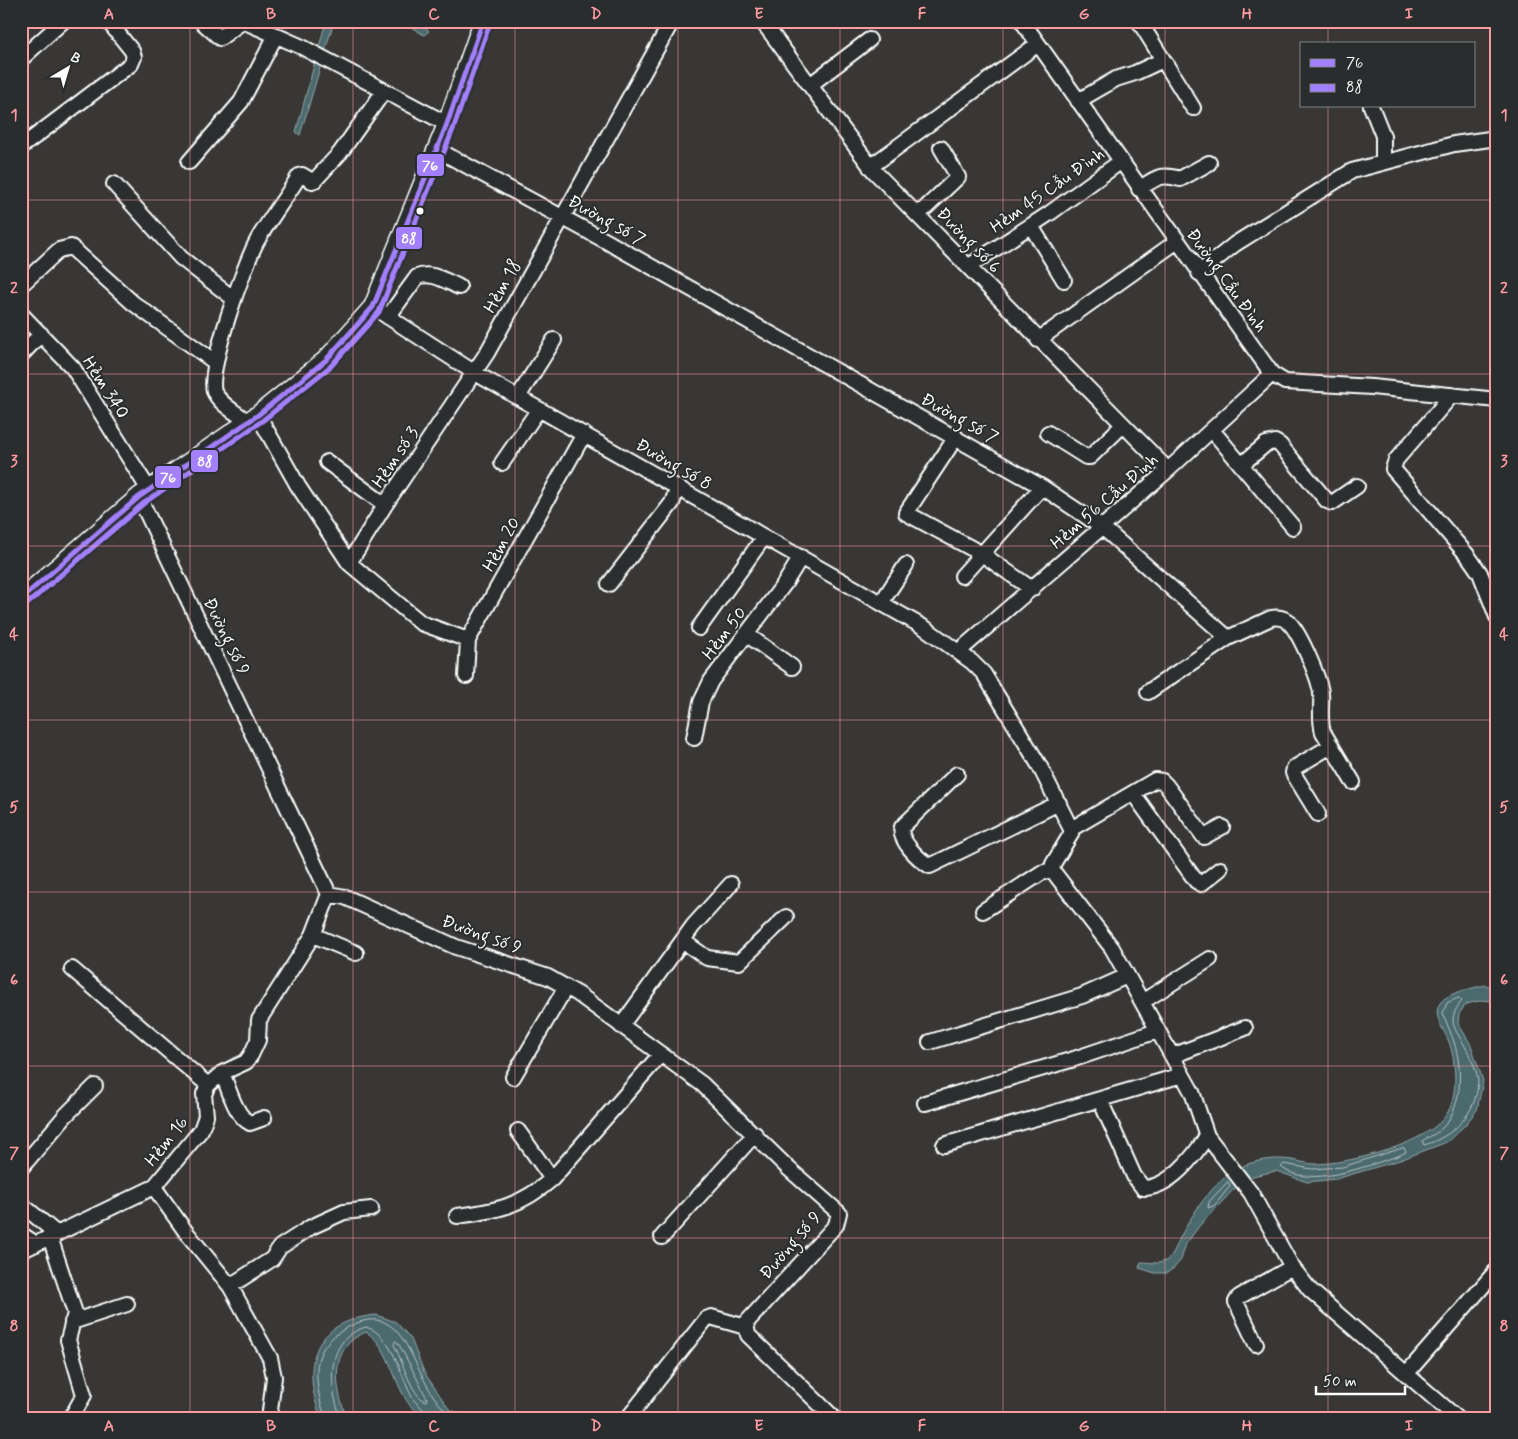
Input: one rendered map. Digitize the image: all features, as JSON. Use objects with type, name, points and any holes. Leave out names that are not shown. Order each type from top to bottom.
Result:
[{"type":"street","points":[[21,59],[63,21]]},
{"type":"street","points":[[21,147],[131,64],[134,57],[132,51],[108,21]]},
{"type":"street","points":[[201,21],[220,38],[243,21],[276,35],[446,124]]},
{"type":"street","points":[[21,599],[144,493],[253,418],[326,360],[373,307],[446,124],[483,21]]},
{"type":"street","name":"Hẻm 18","points":[[474,373],[672,21]]},
{"type":"street","name":"Đường số 6","points":[[762,21],[870,167],[969,266],[1038,340],[1168,470]]},
{"type":"street","name":"Đường Cầu Đình","points":[[1022,21],[1176,242],[1272,374]]},
{"type":"street","points":[[1139,21],[1193,108]]},
{"type":"street","points":[[189,162],[240,102],[276,35]]},
{"type":"street","points":[[810,85],[869,40]]},
{"type":"street","points":[[870,167],[1038,44]]},
{"type":"street","points":[[1078,101],[1116,79],[1135,73],[1163,60]]},
{"type":"street","points":[[384,91],[340,153],[315,180],[312,181],[302,175],[300,176],[259,238],[249,257],[234,299],[216,363],[213,386],[219,399],[253,418],[349,563],[422,623],[468,640]]},
{"type":"street","points":[[1373,108],[1383,136],[1383,161]]},
{"type":"street","points":[[1199,273],[1235,244],[1352,171],[1383,161],[1472,140],[1497,138]]},
{"type":"street","points":[[918,214],[958,177],[942,148]]},
{"type":"street","name":"Đường số 7","points":[[436,149],[562,217],[1042,487],[1102,527],[1228,638]]},
{"type":"street","name":"Hẻm 45 Cẫu Đình","points":[[969,266],[1031,226],[1120,162]]},
{"type":"street","points":[[1140,189],[1159,176],[1166,175],[1180,179],[1209,163]]},
{"type":"street","points":[[114,184],[181,258],[234,299]]},
{"type":"street","points":[[1031,226],[1064,280]]},
{"type":"street","points":[[1038,340],[1176,242]]},
{"type":"street","points":[[21,285],[60,250],[71,247],[132,303],[216,363]]},
{"type":"street","points":[[388,317],[417,277],[423,274],[436,276],[459,287]]},
{"type":"street","name":"Đường số 8","points":[[373,307],[474,373],[925,628],[958,652],[984,674],[1040,766],[1071,829]]},
{"type":"street","name":"Hẻm 340","points":[[21,314],[73,368],[144,493]]},
{"type":"street","points":[[21,355],[41,334]]},
{"type":"street","points":[[518,397],[554,340]]},
{"type":"street","name":"Hẻm số 3","points":[[349,563],[385,505],[474,373]]},
{"type":"street","points":[[1272,374],[1285,382],[1497,400]]},
{"type":"street","name":"Hẻm 56 Cẫu Đình","points":[[958,652],[1168,470],[1272,374]]},
{"type":"street","points":[[1452,395],[1396,460],[1393,469],[1480,573],[1497,617]]},
{"type":"street","points":[[502,464],[539,409]]},
{"type":"street","points":[[1048,432],[1086,457],[1090,457],[1124,425]]},
{"type":"street","points":[[1212,430],[1293,527]]},
{"type":"street","name":"Hẻm 20","points":[[466,676],[468,640],[584,434]]},
{"type":"street","points":[[956,437],[906,513],[982,554],[1032,589]]},
{"type":"street","points":[[1241,465],[1266,444],[1275,442],[1280,445],[1326,501],[1332,503],[1357,486]]},
{"type":"street","points":[[328,462],[385,505]]},
{"type":"street","points":[[962,576],[1042,487]]},
{"type":"street","points":[[609,584],[672,503],[677,489]]},
{"type":"street","name":"Đường số 9","points":[[144,493],[329,894],[345,898],[456,947],[548,976],[566,987],[702,1084],[789,1169],[838,1213],[836,1225],[746,1323]]},
{"type":"street","points":[[699,628],[764,537]]},
{"type":"street","name":"Hẻm 50","points":[[694,738],[701,702],[711,681],[785,583],[800,557]]},
{"type":"street","points":[[881,603],[906,565]]},
{"type":"street","points":[[1148,692],[1228,638],[1277,616],[1286,620],[1293,627],[1308,657],[1321,691],[1321,725],[1331,746],[1353,782]]},
{"type":"street","points":[[746,634],[792,667]]},
{"type":"street","points":[[1318,814],[1293,773],[1294,768],[1331,746]]},
{"type":"street","points":[[957,774],[902,827],[903,839],[930,866],[1059,802]]},
{"type":"street","points":[[1222,828],[1204,837],[1162,781],[1156,780],[1071,829],[1071,834],[1053,864],[1052,870],[1112,948],[1192,1092],[1211,1141],[1251,1194],[1292,1266],[1310,1290],[1457,1418]]},
{"type":"street","points":[[1133,793],[1196,881],[1202,884],[1220,869]]},
{"type":"street","points":[[983,911],[1041,873],[1052,870]]},
{"type":"street","points":[[621,1026],[683,941],[731,884]]},
{"type":"street","points":[[72,969],[208,1086],[222,1074],[246,1062],[252,1055],[258,1040],[259,1020],[313,936],[329,894]]},
{"type":"street","points":[[683,941],[707,958],[739,962],[786,917]]},
{"type":"street","points":[[313,936],[356,952]]},
{"type":"street","points":[[1142,1002],[1210,959]]},
{"type":"street","points":[[930,1042],[1082,996],[1127,976]]},
{"type":"street","points":[[513,1077],[566,987]]},
{"type":"street","points":[[1172,1056],[1245,1028]]},
{"type":"street","points":[[925,1103],[1074,1059],[1157,1031]]},
{"type":"street","points":[[457,1216],[495,1211],[514,1205],[537,1193],[552,1179],[661,1054]]},
{"type":"street","points":[[222,1074],[237,1108],[246,1121],[250,1123],[264,1118]]},
{"type":"street","points":[[944,1145],[1182,1075]]},
{"type":"street","points":[[21,1168],[65,1116],[95,1086]]},
{"type":"street","name":"Hẻm 16","points":[[21,1251],[154,1187],[201,1130],[206,1116],[204,1094],[208,1086]]},
{"type":"street","points":[[1100,1100],[1134,1176],[1143,1188],[1148,1188],[1170,1178],[1211,1141]]},
{"type":"street","points":[[518,1131],[552,1179]]},
{"type":"street","points":[[662,1237],[755,1134]]},
{"type":"street","points":[[154,1187],[186,1232],[230,1286],[270,1358],[274,1377],[270,1410]]},
{"type":"street","points":[[21,1204],[53,1236],[75,1314],[68,1340],[84,1395],[71,1418]]},
{"type":"street","points":[[230,1286],[272,1259],[280,1247],[311,1227],[344,1212],[371,1209]]},
{"type":"street","points":[[21,1234],[36,1244]]},
{"type":"street","points":[[1256,1344],[1236,1302],[1239,1297],[1292,1266]]},
{"type":"street","points":[[1407,1373],[1497,1270]]},
{"type":"street","points":[[72,1322],[127,1304]]},
{"type":"street","points":[[628,1418],[706,1319],[711,1317],[742,1326],[746,1323],[748,1335],[834,1418]]},
{"type":"water","points":[[326,21],[334,21],[300,135],[296,132]]},
{"type":"water","points":[[401,21],[416,21],[429,31],[424,35]]},
{"type":"water","points":[[1485,985],[1497,988],[1497,1002],[1484,1000],[1466,1004],[1459,1014],[1458,1023],[1471,1045],[1483,1081],[1477,1110],[1465,1125],[1447,1142],[1400,1160],[1336,1179],[1307,1182],[1276,1171],[1253,1176],[1234,1189],[1200,1225],[1186,1244],[1181,1260],[1174,1268],[1167,1273],[1155,1273],[1139,1268],[1141,1262],[1161,1262],[1170,1257],[1188,1223],[1210,1191],[1240,1167],[1271,1159],[1287,1159],[1314,1164],[1367,1156],[1407,1143],[1425,1134],[1439,1123],[1451,1105],[1455,1077],[1449,1042],[1437,1015],[1438,1007],[1441,1002],[1452,995]]},
{"type":"water","points":[[376,1315],[396,1322],[411,1339],[424,1372],[449,1409],[469,1418],[429,1418],[415,1411],[401,1390],[384,1351],[376,1340],[366,1332],[354,1338],[340,1357],[338,1369],[339,1393],[347,1418],[321,1418],[312,1380],[313,1363],[317,1348],[326,1336],[338,1326],[355,1319]]},
{"type":"transit line","name":"76","points":[[21,599],[139,497],[258,415],[326,360],[373,307],[447,124],[483,21]]},
{"type":"transit line","name":"88","points":[[26,605],[144,503],[262,421],[331,366],[379,312],[454,127],[490,23]]}]
